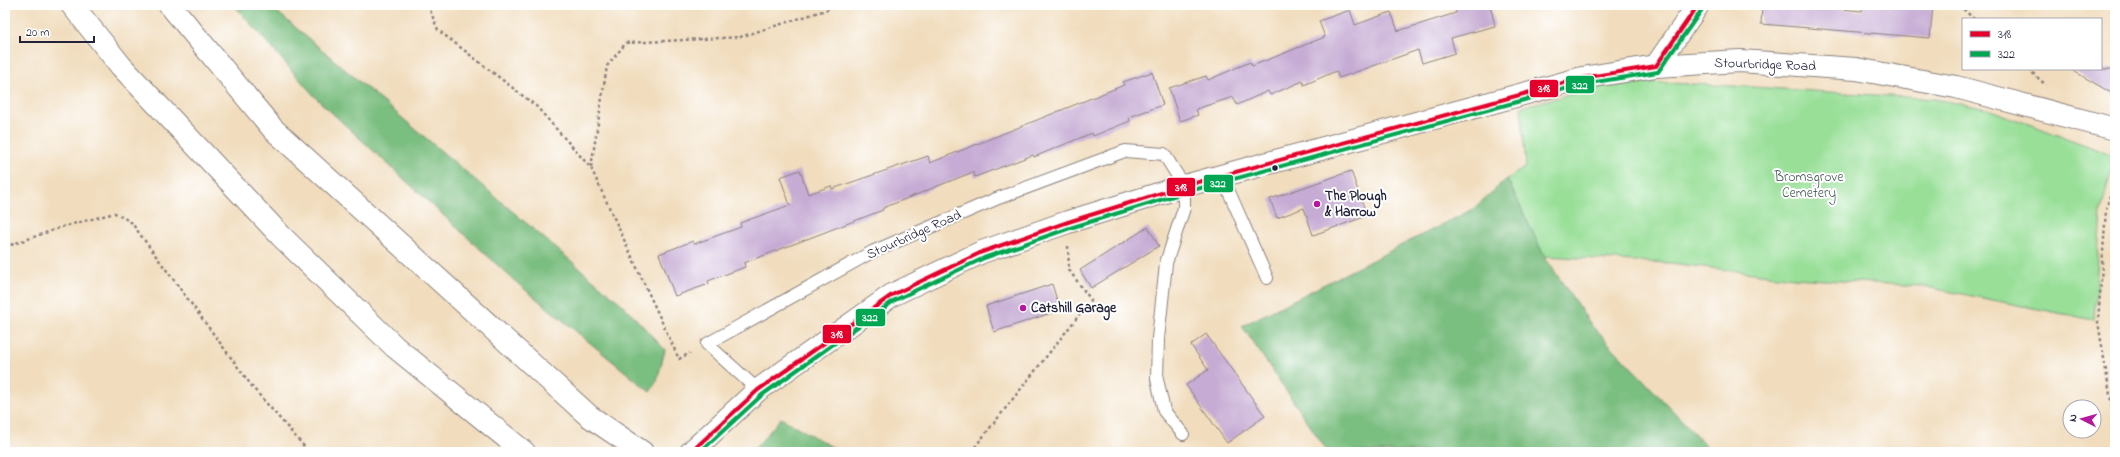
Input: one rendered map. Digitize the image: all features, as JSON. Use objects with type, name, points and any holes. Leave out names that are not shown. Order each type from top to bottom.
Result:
[{"type":"main road","points":[[72,5],[120,66],[281,236],[395,347],[524,452]]},
{"type":"main road","points":[[170,5],[273,129],[589,416],[642,452]]},
{"type":"main road","points":[[1656,66],[1698,5]]},
{"type":"main road","name":"Stourbridge Road","points":[[691,452],[729,414],[758,390],[892,295],[982,252],[1068,222],[1184,186],[1582,78],[1656,66],[1740,61],[1856,69],[1956,86],[2115,128]]},
{"type":"lane","name":"Stourbridge Road","points":[[707,344],[872,252],[996,199],[1125,150],[1164,154],[1184,186]]},
{"type":"lane","points":[[1222,176],[1267,278]]},
{"type":"lane","points":[[1183,434],[1164,411],[1157,372],[1158,339],[1166,263],[1184,208],[1184,186]]},
{"type":"lane","points":[[707,344],[758,390]]},
{"type":"path","points":[[428,5],[438,30],[536,106],[591,168],[679,359],[707,344]]},
{"type":"path","points":[[591,168],[607,66],[626,42],[740,37],[829,9],[835,5]]},
{"type":"path","points":[[1959,5],[1973,18]]},
{"type":"path","points":[[2115,178],[2106,210],[2098,322],[2115,426]]},
{"type":"path","points":[[5,247],[65,226],[115,213],[131,222],[254,389],[309,452]]},
{"type":"path","points":[[971,452],[1091,300],[1068,270],[1068,222]]},
{"type":"green space","points":[[234,5],[269,5],[624,306],[665,350],[657,381],[650,392],[516,282],[317,99]]},
{"type":"green space","name":"Bromsgrove Cemetery","points":[[1649,82],[1935,99],[1988,109],[2115,156],[2101,211],[2094,320],[1921,286],[1794,278],[1670,263],[1544,256],[1507,179],[1526,167],[1521,107],[1602,86]]},
{"type":"green space","points":[[1507,179],[1544,256],[1592,326],[1712,452],[1328,452],[1242,326],[1473,209]]},
{"type":"green space","points":[[781,418],[841,452],[752,452]]},
{"type":"building","points":[[1454,5],[1490,5],[1495,26],[1451,38],[1455,53],[1422,63],[1418,50],[1339,78],[1336,71],[1304,85],[1303,81],[1270,95],[1268,91],[1237,105],[1233,97],[1196,109],[1198,115],[1180,121],[1169,88],[1206,76],[1208,80],[1250,62],[1252,66],[1325,37],[1319,21],[1350,10],[1355,25],[1391,12],[1398,31],[1456,13]]},
{"type":"building","points":[[1762,5],[1799,5],[1862,11],[1863,5],[1933,5],[1930,38],[1761,24]]},
{"type":"building","points":[[2115,69],[2115,95],[2072,70]]},
{"type":"building","points":[[1152,72],[1163,105],[1129,117],[1130,121],[1093,136],[1092,133],[1034,157],[1033,155],[975,177],[973,172],[883,208],[883,210],[744,263],[745,267],[708,281],[709,284],[675,296],[659,254],[693,241],[694,244],[741,227],[740,223],[790,205],[780,177],[800,170],[808,194],[831,186],[832,189],[928,156],[930,163],[1124,85],[1123,82]]},
{"type":"building","name":"The Plough & Harrow","points":[[1351,171],[1367,216],[1313,235],[1304,208],[1277,218],[1270,199]]},
{"type":"building","points":[[1148,227],[1159,246],[1091,288],[1080,270]]},
{"type":"building","name":"Catshill Garage","points":[[1052,284],[1060,310],[994,332],[986,306]]},
{"type":"building","points":[[1206,334],[1265,416],[1227,443],[1186,385],[1208,370],[1191,345]]},
{"type":"transit line","name":"318","points":[[691,452],[758,390],[892,295],[982,252],[1068,222],[1184,186],[1582,78],[1656,66],[1698,5]]},
{"type":"transit line","name":"322","points":[[700,452],[762,395],[895,300],[984,258],[1070,228],[1186,192],[1583,84],[1658,72],[1703,8]]},
{"type":"place","name":"The Plough & Harrow","points":[[1317,204]]},
{"type":"place","name":"Catshill Garage","points":[[1023,308]]}]
